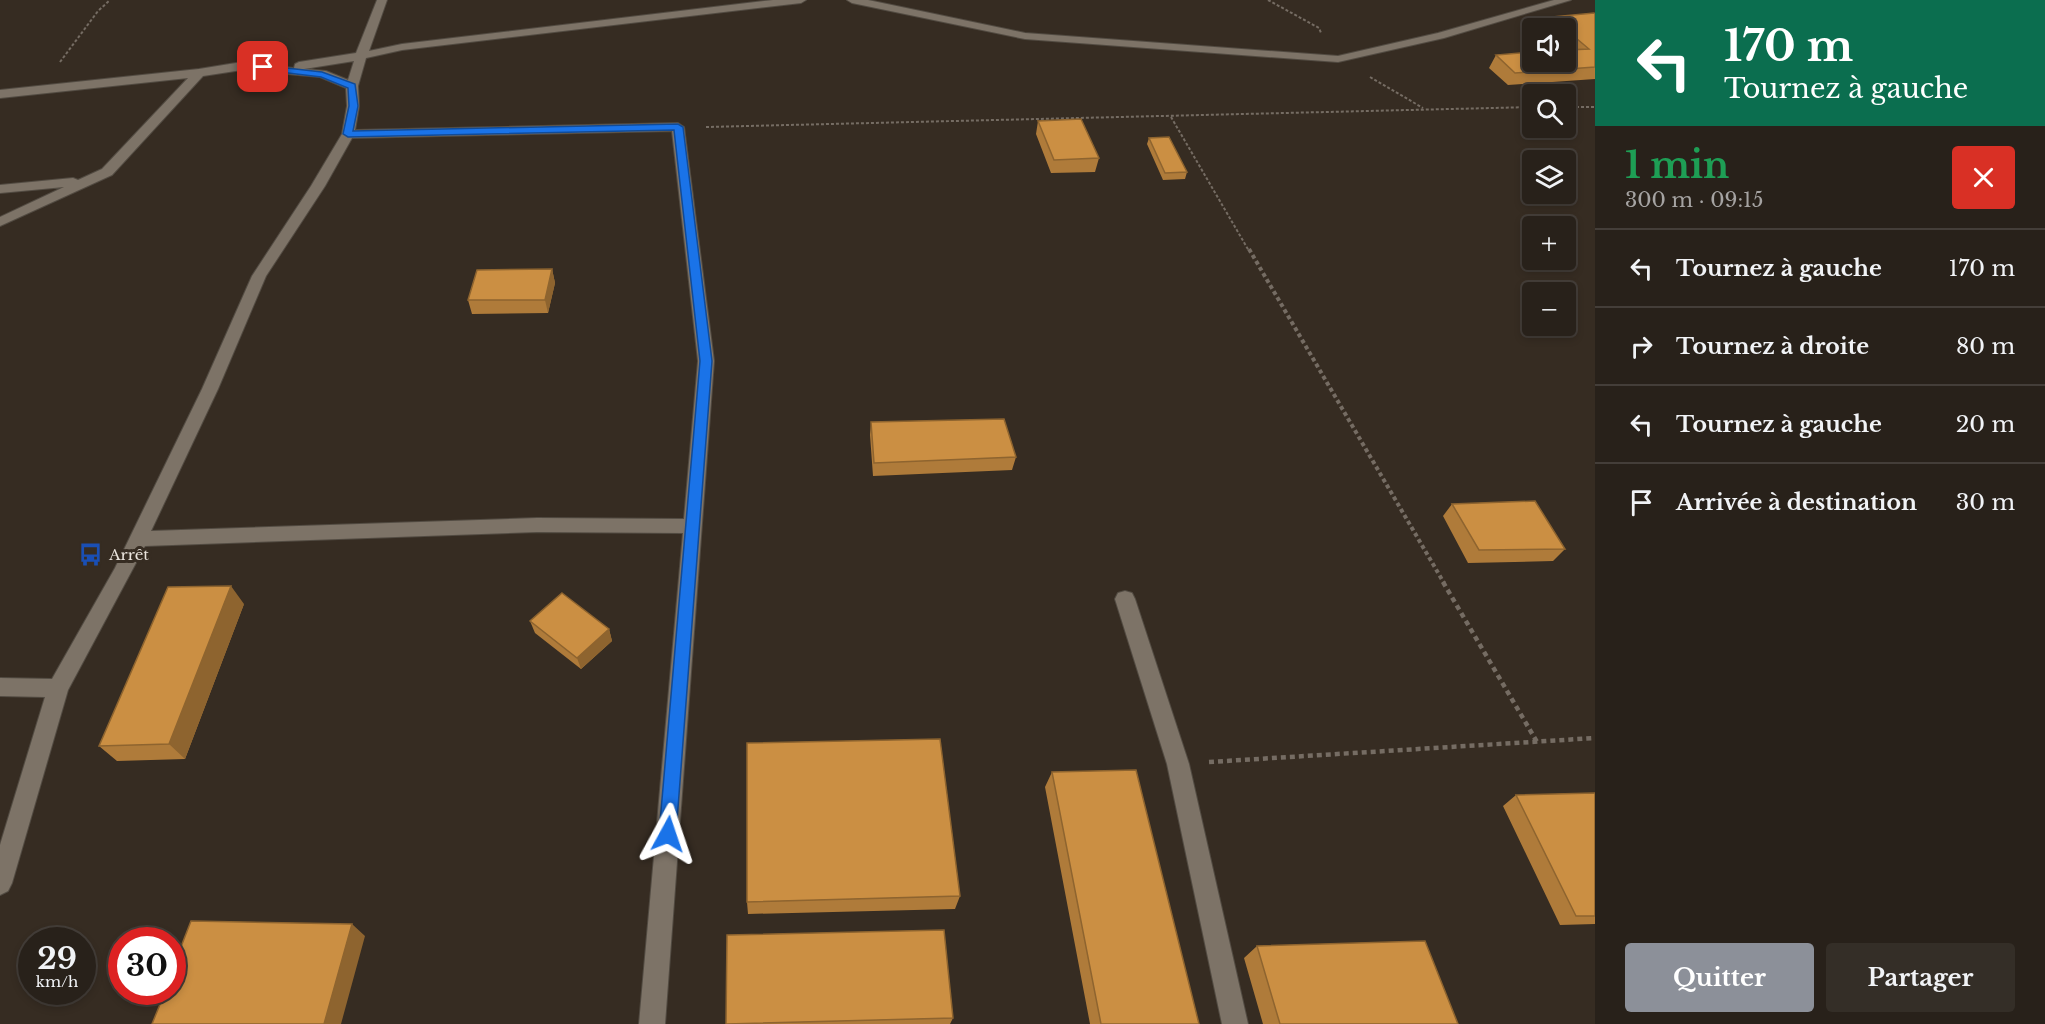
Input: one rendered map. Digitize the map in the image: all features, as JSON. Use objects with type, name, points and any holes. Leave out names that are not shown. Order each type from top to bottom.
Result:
[{"type":"street","points":[[0,883],[58,688],[123,573],[210,389],[259,276],[318,186],[348,134],[354,106],[352,86],[382,0]]},
{"type":"street","points":[[283,69],[402,47],[660,13],[801,0]]},
{"type":"street","points":[[852,0],[1025,36],[1338,59],[1440,36],[1566,0]]},
{"type":"street","points":[[0,94],[199,73],[242,66],[322,74],[352,86]]},
{"type":"street","points":[[0,222],[107,172],[199,73]]},
{"type":"street","points":[[348,134],[678,127],[706,361],[652,1024]]},
{"type":"street","points":[[0,189],[84,181]]},
{"type":"street","points":[[139,539],[537,525],[693,526]]},
{"type":"street","points":[[1125,599],[1178,764],[1235,1024]]},
{"type":"street","points":[[0,687],[58,688]]},
{"type":"path","points":[[39,90],[98,11],[110,0]]},
{"type":"path","points":[[678,127],[1522,107]]},
{"type":"path","points":[[1576,107],[1595,107]]},
{"type":"path","points":[[1171,117],[1537,742]]},
{"type":"path","points":[[1178,764],[1595,738]]},
{"type":"building","points":[[1595,14],[1595,67],[1576,68],[1576,50],[1589,49],[1576,38],[1576,18],[1551,17]]},
{"type":"building","points":[[1522,53],[1522,72],[1528,72],[1515,73],[1496,55]]},
{"type":"building","points":[[1081,119],[1099,158],[1054,160],[1038,121]]},
{"type":"building","points":[[1169,137],[1187,172],[1165,173],[1149,138]]},
{"type":"building","points":[[552,269],[545,300],[468,300],[477,270]]},
{"type":"building","points":[[1004,419],[1016,457],[874,463],[871,422]]},
{"type":"building","points":[[1535,501],[1565,549],[1479,550],[1452,504]]},
{"type":"building","points":[[231,586],[169,744],[99,746],[168,587]]},
{"type":"building","points":[[562,593],[609,629],[577,658],[530,621]]},
{"type":"building","points":[[940,739],[960,896],[747,902],[747,743]]},
{"type":"building","points":[[1136,770],[1199,1024],[1101,1024],[1052,772]]},
{"type":"building","points":[[1595,793],[1595,916],[1576,916],[1516,795]]},
{"type":"building","points":[[191,921],[352,924],[324,1024],[152,1024],[160,1005],[186,1005],[186,934]]},
{"type":"building","points":[[944,930],[953,1018],[726,1024],[727,935]]},
{"type":"building","points":[[1425,941],[1458,1024],[1280,1024],[1257,946]]},
{"type":"place","name":"Arrêt","points":[[91,554]]},
{"type":"route","points":[[263,67],[322,74],[352,86],[354,106],[348,134],[678,127],[706,361],[668,834]]}]
